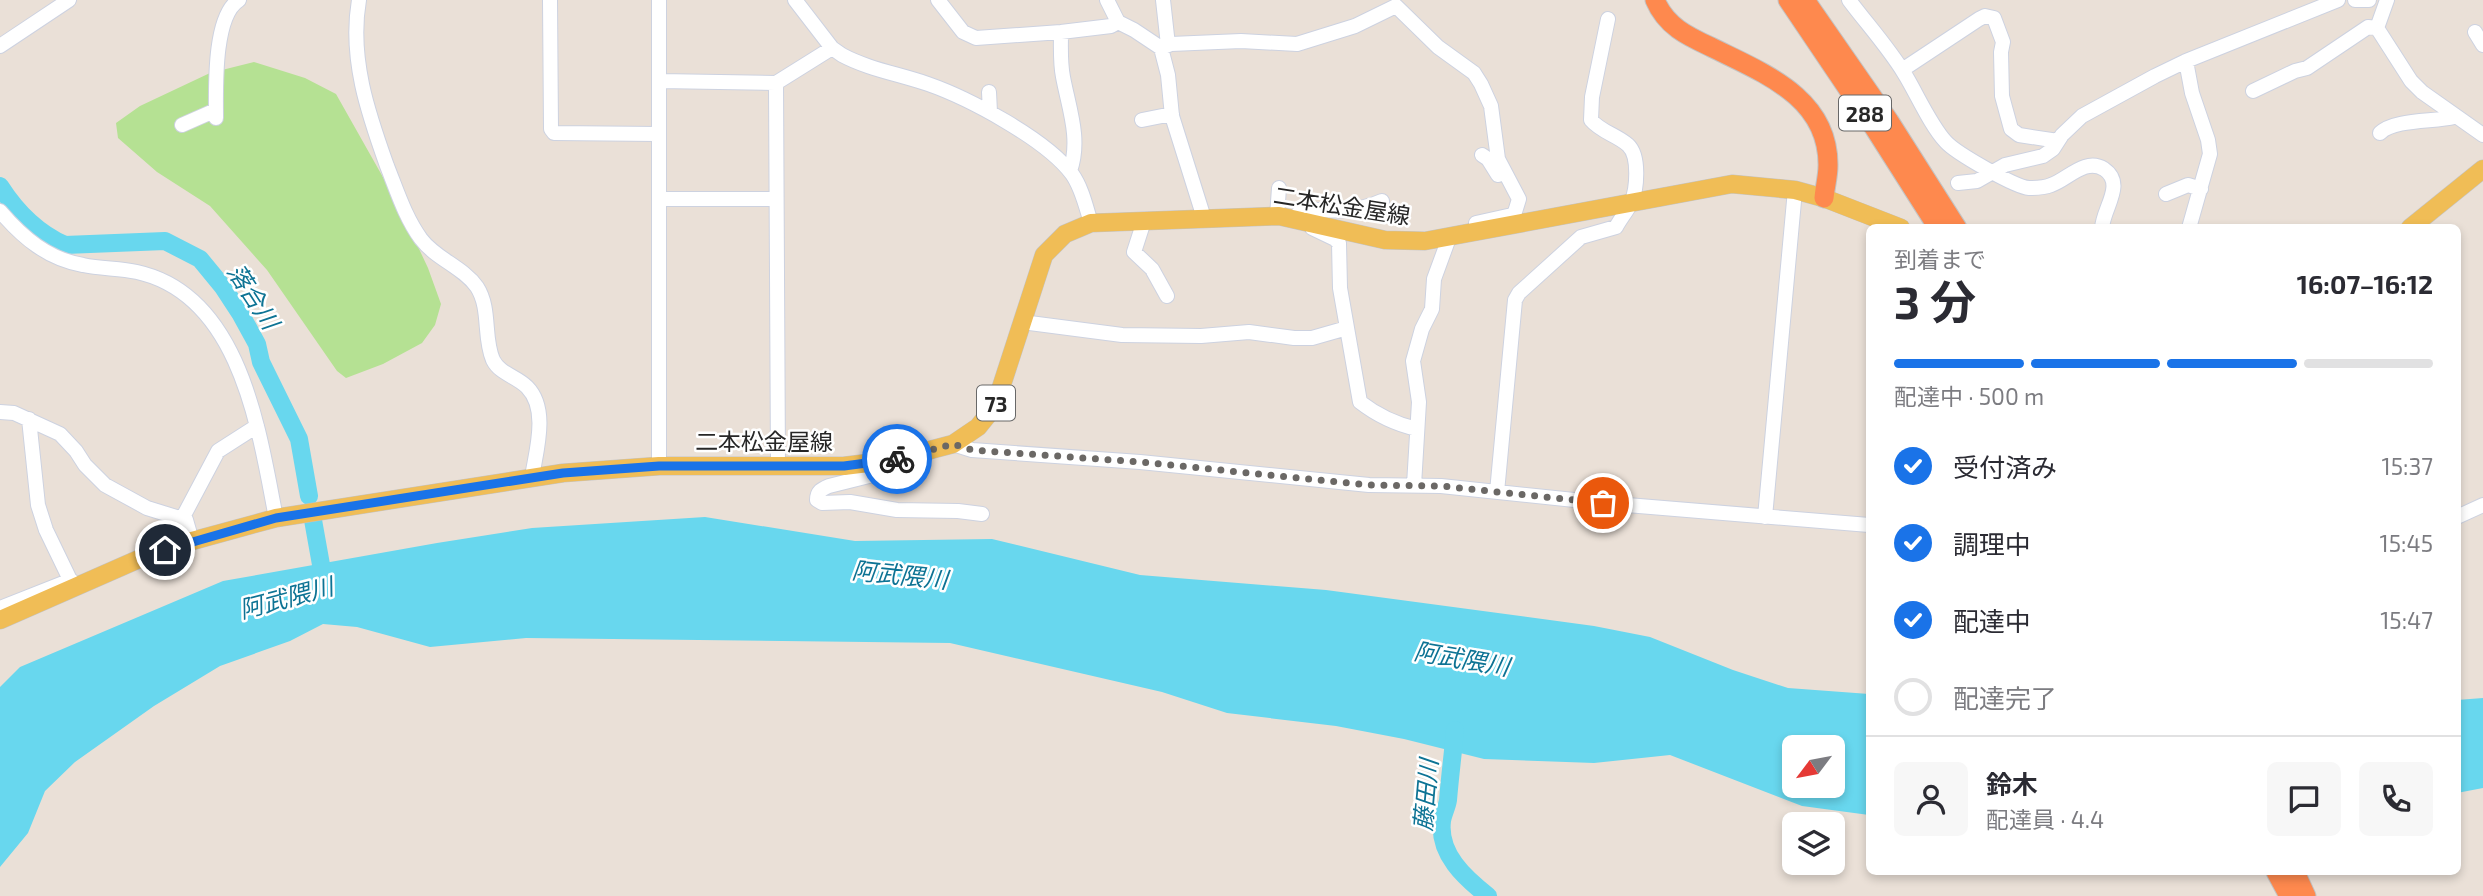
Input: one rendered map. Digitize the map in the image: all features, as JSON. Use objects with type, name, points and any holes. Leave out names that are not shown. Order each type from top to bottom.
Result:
[{"type":"highway","points":[[1655,0],[1665,17],[1684,34],[1782,83],[1809,107],[1818,120],[1826,144],[1828,167],[1824,198]]},
{"type":"highway","name":"288","points":[[1788,0],[1935,224]]},
{"type":"highway","name":"288","points":[[1805,0],[1889,121],[1954,224]]},
{"type":"highway","points":[[2278,875],[2289,896]]},
{"type":"highway","points":[[2296,875],[2306,896]]},
{"type":"main road","points":[[2415,224],[2483,169]]},
{"type":"main road","name":"二本松金屋線","points":[[0,620],[72,584],[139,559],[276,518],[563,473],[659,466],[844,466],[892,460],[953,444],[978,427],[995,406],[1044,255],[1065,234],[1091,223],[1204,218],[1292,219],[1385,240],[1425,242],[1732,184],[1795,190],[1824,198],[1891,224]]},
{"type":"street","points":[[0,46],[69,0]]},
{"type":"street","points":[[182,125],[216,114],[217,72],[223,29],[228,10],[239,0]]},
{"type":"street","points":[[359,0],[356,50],[370,120],[408,219],[422,241],[476,286],[483,301],[493,360],[497,368],[519,381],[532,394],[538,412],[539,428],[532,477]]},
{"type":"street","points":[[550,0],[551,129],[555,133],[573,135],[658,134]]},
{"type":"street","points":[[659,0],[659,466]]},
{"type":"street","points":[[794,0],[832,48],[850,59],[951,93],[990,112],[1023,133],[1070,171],[1082,193],[1091,223]]},
{"type":"street","points":[[937,0],[963,32],[971,37],[1061,32],[1111,26],[1118,22]]},
{"type":"street","points":[[1107,0],[1118,22],[1165,47],[1241,41],[1297,44],[1355,26],[1396,6],[1438,47],[1474,73],[1481,84],[1491,106],[1499,159],[1519,199],[1515,212],[1473,223],[1456,237],[1434,279],[1432,309],[1422,329],[1413,361],[1419,402],[1414,485]]},
{"type":"street","points":[[1163,0],[1171,114],[1204,218]]},
{"type":"street","points":[[1849,0],[1902,70],[1944,140],[1961,154],[2021,187],[2039,188],[2056,183],[2083,167],[2100,167],[2110,176],[2114,191],[2105,210],[2103,224]]},
{"type":"street","points":[[1958,183],[1977,181],[2005,165],[2043,156],[2082,116],[2186,61],[2338,0]]},
{"type":"street","points":[[2355,0],[2369,0]]},
{"type":"street","points":[[2377,29],[2387,0]]},
{"type":"street","points":[[1902,70],[1979,19],[1985,16],[1994,18],[2003,42],[2002,96],[2011,130],[2019,135],[2059,141]]},
{"type":"street","points":[[1497,492],[1515,300],[1519,293],[1574,242],[1590,233],[1616,227],[1634,193],[1636,172],[1630,146],[1591,120],[1592,97],[1608,19]]},
{"type":"street","points":[[2253,91],[2307,68],[2368,27],[2377,29],[2422,92],[2454,117],[2482,131]]},
{"type":"street","points":[[1061,32],[1063,75],[1075,138],[1074,159],[1070,171]]},
{"type":"street","points":[[660,81],[776,83],[832,48]]},
{"type":"street","points":[[2186,61],[2192,93],[2209,147],[2190,224]]},
{"type":"street","points":[[776,83],[778,466]]},
{"type":"street","points":[[989,92],[990,112]]},
{"type":"street","points":[[1142,120],[1171,114]]},
{"type":"street","points":[[2380,133],[2395,125],[2454,117]]},
{"type":"street","points":[[1482,155],[1488,159],[1505,184],[1514,190]]},
{"type":"street","points":[[2166,194],[2188,185],[2200,189]]},
{"type":"street","points":[[1279,188],[1292,219],[1339,243],[1340,288],[1360,402],[1394,423],[1417,429]]},
{"type":"street","points":[[1765,517],[1795,190]]},
{"type":"street","points":[[659,199],[776,199]]},
{"type":"street","points":[[1292,219],[1303,209],[1335,213],[1364,209],[1382,201]]},
{"type":"street","points":[[0,211],[18,233],[47,253],[84,266],[152,276],[182,291],[195,302],[226,343],[257,426],[276,518]]},
{"type":"street","points":[[1144,221],[1134,252],[1149,265],[1167,296]]},
{"type":"street","points":[[1022,322],[1122,335],[1200,336],[1249,332],[1312,338],[1347,328]]},
{"type":"street","points":[[0,412],[14,413],[60,434],[105,485],[147,508],[183,517],[188,524],[192,541]]},
{"type":"street","points":[[0,608],[72,584],[46,530],[38,505],[29,419]]},
{"type":"street","points":[[183,517],[218,451],[257,426]]},
{"type":"street","points":[[953,444],[972,450],[1140,462],[1369,485],[1441,486],[1866,525]]},
{"type":"street","points":[[892,460],[893,470],[829,486],[821,490],[817,500],[822,503],[850,502],[897,510],[982,514]]},
{"type":"street","points":[[2461,515],[2483,505]]},
{"type":"green space","points":[[254,62],[305,78],[336,94],[397,202],[428,268],[441,304],[435,325],[422,343],[383,364],[346,378],[337,371],[267,270],[210,206],[157,172],[118,138],[116,123],[140,106],[210,73]]},
{"type":"water","name":"阿武隈川","points":[[705,517],[855,541],[992,539],[1140,575],[1326,590],[1594,626],[1650,637],[1733,670],[1788,688],[1866,694],[1866,815],[1802,806],[1670,755],[1594,763],[1484,759],[1404,739],[1336,726],[1227,713],[1162,692],[950,643],[526,638],[430,647],[357,627],[323,624],[290,641],[220,666],[154,706],[75,762],[45,791],[28,833],[0,867],[0,687],[20,667],[223,581],[532,528]]},
{"type":"water","points":[[2483,698],[2483,788],[2461,792],[2461,700]]},
{"type":"waterway","name":"落合川","points":[[0,186],[28,220],[65,245],[165,241],[200,259],[223,287],[257,344],[261,362],[299,439],[309,496]]},
{"type":"waterway","name":"落合川","points":[[313,520],[325,587]]},
{"type":"waterway","name":"藤田川","points":[[1455,730],[1448,800],[1442,821],[1444,844],[1462,873],[1488,896]]},
{"type":"way so far","points":[[897,459],[953,444],[972,450],[1140,462],[1369,485],[1441,486],[1603,503]]},
{"type":"route","points":[[165,550],[276,518],[563,473],[659,466],[844,466],[897,459]]}]
